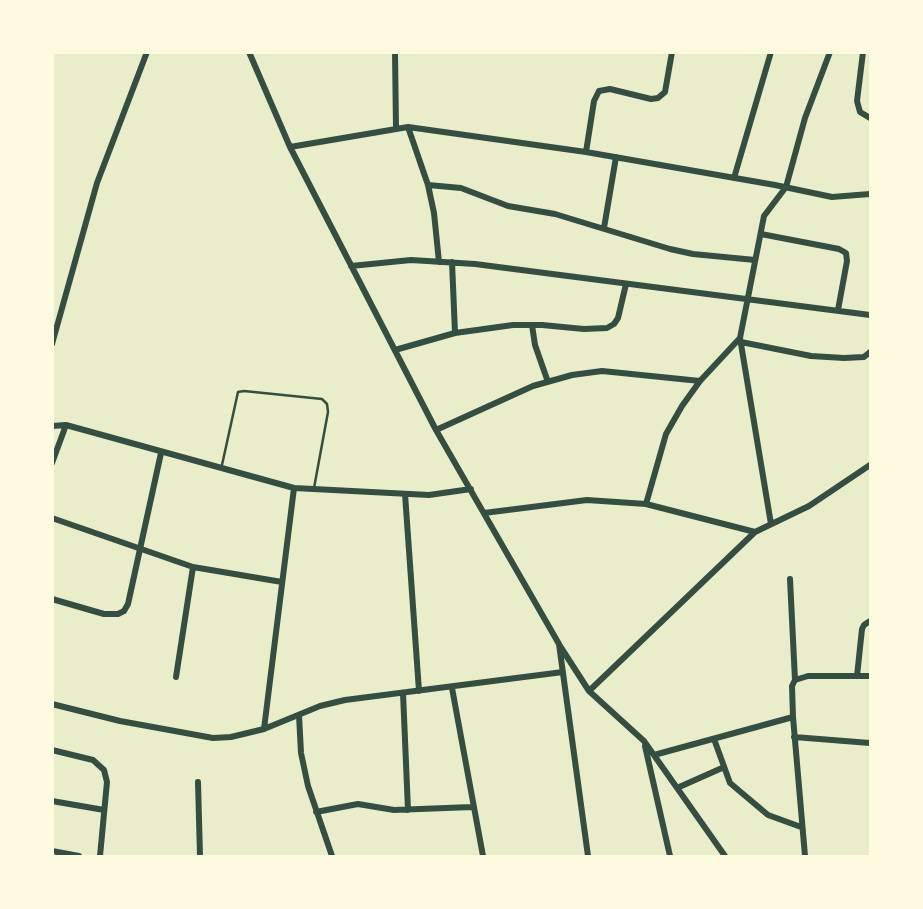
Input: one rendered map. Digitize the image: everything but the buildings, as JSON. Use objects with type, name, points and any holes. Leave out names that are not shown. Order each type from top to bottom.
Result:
[{"type":"street","points":[[52,344],[97,183],[146,52]]},
{"type":"street","points":[[249,52],[290,147],[436,430],[559,644],[589,691],[644,741],[725,856]]},
{"type":"street","points":[[395,52],[396,128]]},
{"type":"street","points":[[586,152],[594,101],[599,91],[610,89],[651,99],[658,98],[665,92],[672,52]]},
{"type":"street","points":[[734,178],[771,52]]},
{"type":"street","points":[[771,524],[740,340],[764,216],[786,187],[806,118],[830,52]]},
{"type":"street","points":[[863,52],[857,101],[860,112],[870,118]]},
{"type":"street","points":[[290,147],[408,127],[586,152],[832,197],[870,194]]},
{"type":"street","points":[[408,127],[428,185],[439,262]]},
{"type":"street","points":[[604,228],[616,157]]},
{"type":"street","points":[[428,185],[461,188],[509,206],[555,214],[682,252],[755,260]]},
{"type":"street","points":[[761,234],[839,249],[846,253],[838,310]]},
{"type":"street","points":[[351,265],[411,260],[453,262],[870,315]]},
{"type":"street","points":[[453,262],[455,333]]},
{"type":"street","points":[[395,350],[455,333],[513,325],[607,328],[618,318],[626,284]]},
{"type":"street","points":[[532,325],[535,345],[548,382]]},
{"type":"street","points":[[740,340],[811,355],[864,357],[870,352]]},
{"type":"street","points":[[646,504],[666,434],[682,406],[700,381],[740,340]]},
{"type":"street","points":[[436,430],[533,386],[602,371],[700,381]]},
{"type":"street","points":[[52,426],[66,425],[293,488],[429,495],[471,489]]},
{"type":"street","points":[[52,463],[66,425]]},
{"type":"street","points":[[52,599],[104,614],[124,611],[128,604],[161,453]]},
{"type":"street","points":[[589,691],[755,532],[809,506],[870,465]]},
{"type":"street","points":[[264,729],[293,488]]},
{"type":"street","points":[[405,494],[419,691]]},
{"type":"street","points":[[484,513],[587,500],[646,504],[755,532]]},
{"type":"street","points":[[52,518],[193,567],[282,582]]},
{"type":"street","points":[[176,677],[193,567]]},
{"type":"street","points":[[790,579],[795,680],[792,695],[794,737],[805,856]]},
{"type":"street","points":[[857,676],[859,640],[864,625],[870,621]]},
{"type":"street","points":[[559,644],[588,856]]},
{"type":"street","points":[[52,704],[120,721],[213,738],[231,737],[264,729],[345,700],[563,672]]},
{"type":"street","points":[[795,680],[808,676],[870,676]]},
{"type":"street","points":[[452,688],[482,856]]},
{"type":"street","points":[[403,693],[408,810]]},
{"type":"street","points":[[299,715],[301,753],[316,812],[332,856]]},
{"type":"street","points":[[654,755],[793,717]]},
{"type":"street","points":[[794,737],[870,744]]},
{"type":"street","points":[[713,739],[730,783],[768,815],[801,827]]},
{"type":"street","points":[[644,741],[670,856]]},
{"type":"street","points":[[52,750],[99,763],[104,770],[107,782],[100,856]]},
{"type":"street","points":[[677,788],[722,768]]},
{"type":"street","points":[[198,782],[200,856]]},
{"type":"street","points":[[52,802],[104,810]]},
{"type":"street","points":[[316,812],[358,804],[394,810],[472,807]]},
{"type":"street","points":[[52,851],[79,856]]},
{"type":"lane","points":[[221,469],[238,393],[244,391],[322,399],[327,404],[328,412],[314,489]]}]
